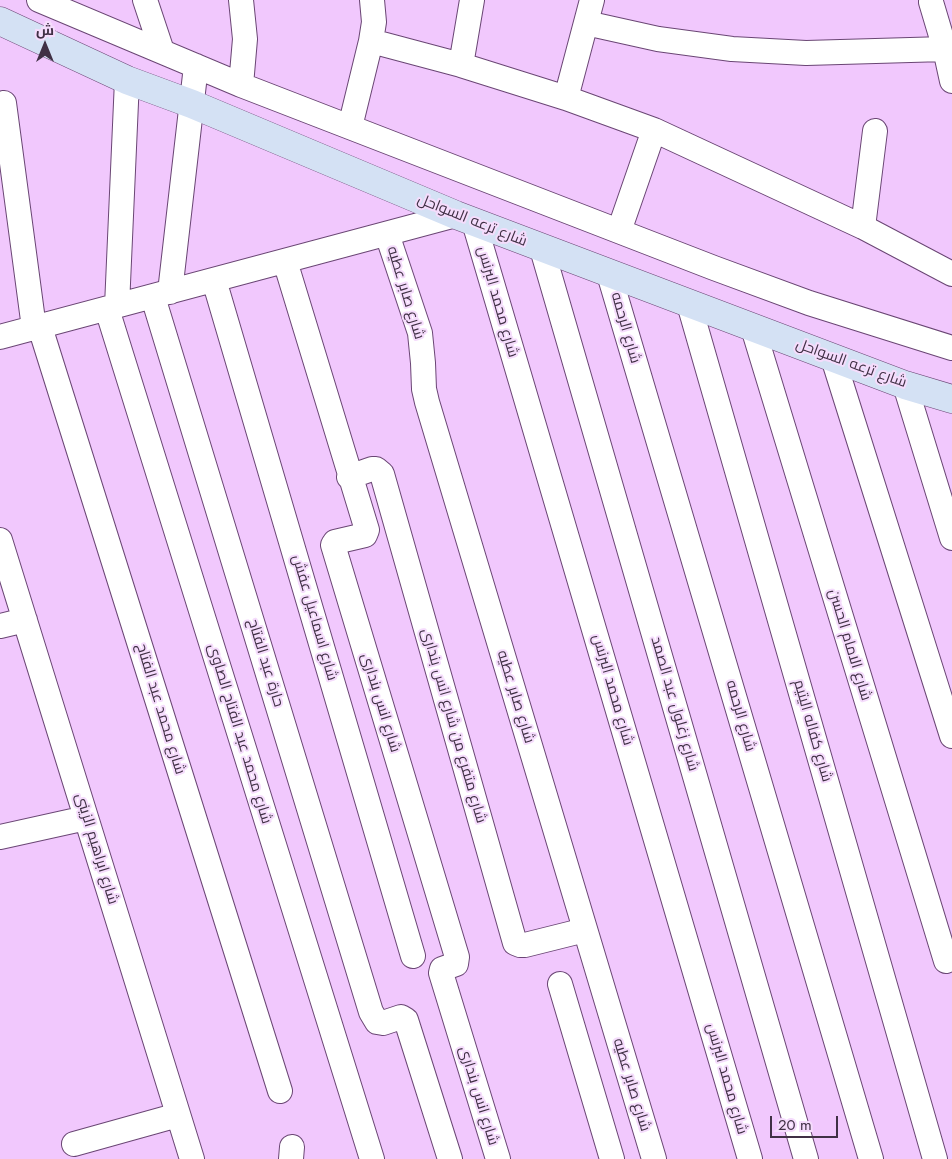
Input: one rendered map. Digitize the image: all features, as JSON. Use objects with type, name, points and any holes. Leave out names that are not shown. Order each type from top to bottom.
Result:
[{"type":"main road","name":"شارع ترعه السواحل","points":[[0,21],[127,80],[192,104],[465,219],[905,385],[952,399]]},
{"type":"street","points":[[38,0],[59,5],[241,86],[714,268],[809,303],[952,348]]},
{"type":"street","points":[[145,0],[162,51]]},
{"type":"street","points":[[241,0],[245,40],[241,86]]},
{"type":"street","points":[[350,127],[371,41],[374,22],[372,0]]},
{"type":"street","points":[[461,65],[472,0]]},
{"type":"street","points":[[566,98],[592,0]]},
{"type":"street","points":[[936,4],[952,81]]},
{"type":"street","points":[[586,23],[658,39],[732,49],[806,53],[945,49]]},
{"type":"street","points":[[371,41],[461,65],[566,98],[654,130],[863,227],[952,274]]},
{"type":"street","points":[[162,294],[192,104],[196,66]]},
{"type":"street","name":"شارع محمد عبد الفتاح الصاوى","points":[[127,80],[112,307],[372,1159]]},
{"type":"street","name":"شارع محمد عبد الفتاح","points":[[4,103],[37,327],[280,1090]]},
{"type":"street","points":[[619,231],[654,130]]},
{"type":"street","points":[[863,227],[875,131]]},
{"type":"street","points":[[0,337],[387,234],[465,219]]},
{"type":"street","name":"شارع محمد البرنس","points":[[465,219],[750,1159]]},
{"type":"street","name":"شارع صابر عطيه","points":[[387,234],[420,333],[424,389],[427,402],[654,1159]]},
{"type":"street","name":"شارع زغلول عبد الصمد","points":[[542,249],[806,1159]]},
{"type":"street","name":"شارع انس بندارى","points":[[285,261],[366,532],[365,535],[335,542],[333,545],[457,957],[456,964],[442,969],[441,973],[498,1159]]},
{"type":"street","name":"شارع الرحمه","points":[[608,274],[870,1159]]},
{"type":"street","name":"شارع اسماعيل عفش","points":[[214,280],[413,956]]},
{"type":"street","name":"حارة عبد الفتاح","points":[[162,294],[371,1012],[377,1022],[383,1023],[401,1017],[406,1020],[450,1159]]},
{"type":"street","name":"شارع كفاله اليتيم","points":[[689,304],[935,1159]]},
{"type":"street","name":"شارع الامام الحسن","points":[[753,328],[946,962]]},
{"type":"street","points":[[833,358],[952,736]]},
{"type":"street","points":[[905,385],[952,538]]},
{"type":"street","name":"شارع متفرع من شارع انس بندارى","points":[[349,477],[372,469],[376,469],[382,474],[515,942],[525,945],[585,930]]},
{"type":"street","name":"شارع ابراهيم الزينى","points":[[1,546],[192,1159]]},
{"type":"street","points":[[0,626],[25,620]]},
{"type":"street","points":[[0,837],[86,818]]},
{"type":"street","points":[[560,984],[612,1159]]},
{"type":"street","points":[[74,1144],[178,1115]]}]
